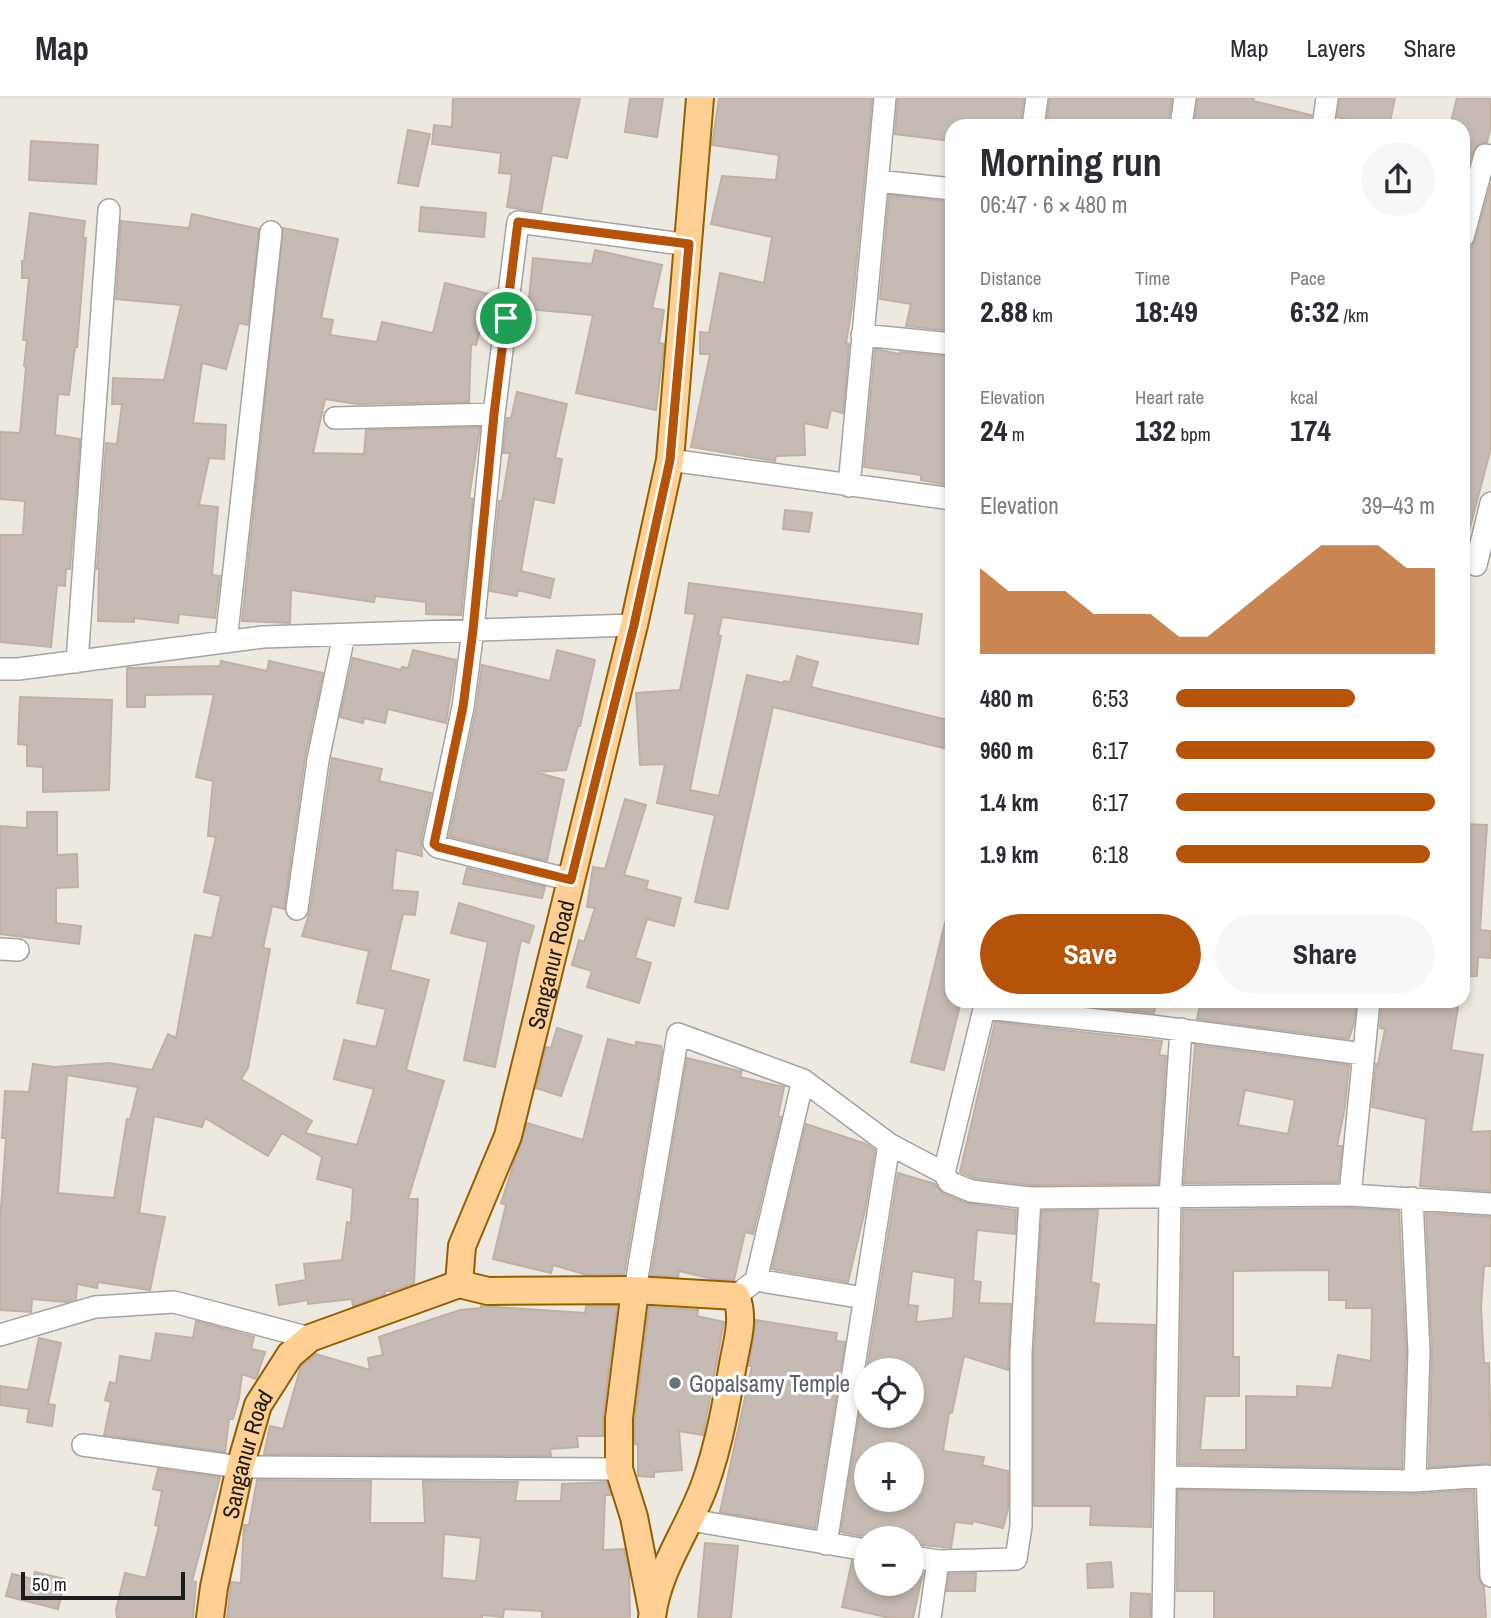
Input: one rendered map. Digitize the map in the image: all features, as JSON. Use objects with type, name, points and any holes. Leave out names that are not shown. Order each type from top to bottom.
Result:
[{"type":"main road","name":"Sanganur Road","points":[[210,1618],[214,1587],[240,1467],[258,1405],[290,1355],[310,1338],[459,1284],[462,1246],[508,1136],[634,625],[670,460],[700,98]]},
{"type":"main road","points":[[459,1284],[488,1291],[746,1288],[720,1439],[691,1520],[667,1566],[652,1615]]},
{"type":"main road","points":[[635,1290],[619,1418],[618,1469],[634,1517],[652,1615]]},
{"type":"street","points":[[849,486],[885,98]]},
{"type":"street","points":[[1034,119],[1037,98]]},
{"type":"street","points":[[1182,119],[1185,98]]},
{"type":"street","points":[[1324,119],[1327,98]]},
{"type":"street","points":[[1470,211],[1485,155],[1491,156]]},
{"type":"street","points":[[878,181],[945,188]]},
{"type":"street","points":[[77,662],[109,210]]},
{"type":"street","points":[[571,880],[434,844],[463,707],[494,414],[518,222],[689,244]]},
{"type":"street","points":[[226,642],[271,232]]},
{"type":"street","points":[[862,335],[945,343]]},
{"type":"street","points":[[335,418],[494,414]]},
{"type":"street","points":[[670,460],[945,498]]},
{"type":"street","points":[[1477,565],[1491,503]]},
{"type":"street","points":[[0,669],[77,662],[263,637],[634,625]]},
{"type":"street","points":[[297,909],[318,760],[344,635]]},
{"type":"street","points":[[944,1174],[984,1008]]},
{"type":"street","points":[[1015,1008],[1363,1054]]},
{"type":"street","points":[[1350,1195],[1368,1008]]},
{"type":"street","points":[[1163,1618],[1170,1197],[1181,1030]]},
{"type":"street","points":[[635,1290],[678,1034],[803,1080],[889,1144],[944,1174],[950,1182],[971,1191],[1030,1198],[1350,1195],[1491,1204]]},
{"type":"street","points":[[803,1080],[746,1288],[864,1298]]},
{"type":"street","points":[[826,1544],[889,1144]]},
{"type":"street","points":[[924,1559],[938,1561],[1016,1559],[1022,1505],[1021,1352],[1030,1198]]},
{"type":"street","points":[[1412,1198],[1419,1352],[1415,1481]]},
{"type":"street","points":[[0,1335],[95,1307],[174,1302],[310,1338]]},
{"type":"street","points":[[83,1445],[240,1467],[618,1469]]},
{"type":"street","points":[[1166,1477],[1415,1481],[1487,1476],[1491,1576]]},
{"type":"street","points":[[691,1520],[854,1548]]},
{"type":"street","points":[[930,1618],[938,1561]]},
{"type":"building","points":[[453,98],[580,98],[567,158],[552,155],[541,212],[507,207],[512,174],[499,173],[501,153],[432,144],[434,125],[452,127]]},
{"type":"building","points":[[630,98],[663,98],[657,137],[625,132]]},
{"type":"building","points":[[719,98],[872,98],[852,307],[846,343],[849,344],[843,413],[831,410],[827,428],[804,423],[805,455],[776,456],[775,461],[691,447],[710,354],[700,354],[700,332],[709,333],[720,273],[764,283],[772,237],[711,224],[722,176],[776,180],[779,155],[712,145]]},
{"type":"building","points":[[898,98],[1024,98],[1021,119],[945,119],[945,140],[895,134]]},
{"type":"building","points":[[1050,98],[1172,98],[1169,119],[1047,119]]},
{"type":"building","points":[[1198,98],[1254,98],[1253,101],[1311,115],[1311,119],[1195,119]]},
{"type":"building","points":[[1340,98],[1395,98],[1390,119],[1337,117]]},
{"type":"building","points":[[1457,98],[1491,98],[1491,125],[1487,142],[1480,143],[1473,151],[1470,162],[1470,119],[1452,119]]},
{"type":"building","points":[[408,130],[430,134],[418,186],[398,183]]},
{"type":"building","points":[[31,141],[98,145],[96,184],[29,180]]},
{"type":"building","points":[[1491,183],[1491,448],[1470,527],[1470,248],[1475,241]]},
{"type":"building","points":[[889,195],[945,201],[945,330],[906,326],[911,304],[880,299]]},
{"type":"building","points":[[421,207],[486,213],[484,237],[419,231]]},
{"type":"building","points":[[30,213],[85,221],[83,238],[86,238],[77,347],[69,395],[58,394],[55,435],[80,439],[70,569],[66,569],[65,586],[57,585],[51,647],[0,642],[0,535],[23,535],[25,501],[0,499],[0,432],[20,433],[27,340],[23,340],[29,278],[22,278],[22,261]]},
{"type":"building","points":[[192,214],[259,229],[248,325],[239,323],[226,369],[202,363],[193,423],[226,425],[224,459],[209,458],[199,505],[218,507],[212,575],[220,576],[215,618],[179,614],[178,623],[134,618],[134,622],[98,621],[97,569],[106,443],[117,444],[122,404],[112,404],[113,378],[164,380],[181,305],[116,299],[121,221],[189,228]]},
{"type":"building","points":[[283,228],[338,239],[321,318],[333,320],[330,335],[377,342],[382,322],[433,333],[445,283],[489,294],[476,345],[471,344],[469,402],[357,404],[325,399],[313,453],[364,454],[366,430],[480,427],[469,498],[473,499],[461,615],[426,614],[426,602],[375,596],[374,602],[291,590],[290,623],[242,621]]},
{"type":"building","points":[[595,250],[662,265],[652,308],[664,310],[659,343],[664,344],[656,410],[576,393],[593,315],[528,309],[533,258],[592,264]]},
{"type":"building","points":[[875,349],[899,354],[945,356],[945,485],[921,480],[921,475],[864,467]]},
{"type":"building","points":[[517,392],[567,404],[555,458],[562,459],[554,503],[534,499],[521,571],[554,579],[550,598],[518,590],[517,596],[490,591],[499,501],[502,501],[510,453],[503,453],[507,418],[511,418]]},
{"type":"building","points":[[785,510],[812,513],[809,532],[783,529]]},
{"type":"building","points":[[689,583],[922,614],[918,644],[722,617],[718,635],[721,636],[690,790],[719,796],[747,675],[783,683],[790,682],[797,656],[818,662],[811,687],[945,719],[945,748],[773,707],[728,909],[695,902],[715,815],[657,803],[665,764],[640,765],[636,693],[680,690],[695,614],[685,613]]},
{"type":"building","points":[[413,650],[456,660],[446,723],[388,709],[385,723],[364,718],[363,723],[340,717],[353,658],[401,670],[402,667],[408,668]]},
{"type":"building","points":[[557,650],[595,660],[580,726],[566,770],[535,772],[564,780],[547,861],[449,836],[476,710],[482,665],[550,681]]},
{"type":"building","points":[[221,661],[267,671],[269,661],[323,673],[305,757],[284,909],[272,906],[263,948],[270,949],[248,1068],[241,1079],[312,1121],[305,1133],[357,1145],[374,1089],[334,1079],[344,1040],[376,1047],[386,1009],[357,1003],[369,951],[302,936],[310,911],[332,758],[382,769],[379,781],[431,793],[421,840],[422,856],[396,850],[392,890],[418,892],[415,915],[403,914],[390,970],[429,980],[406,1070],[444,1081],[408,1199],[418,1199],[414,1284],[385,1291],[385,1294],[353,1306],[352,1299],[308,1304],[308,1300],[279,1305],[276,1285],[306,1280],[304,1264],[342,1260],[347,1222],[351,1223],[353,1188],[317,1179],[322,1157],[282,1133],[268,1156],[205,1118],[202,1127],[154,1116],[139,1213],[165,1217],[150,1290],[98,1282],[97,1288],[77,1284],[76,1299],[66,1302],[32,1299],[31,1312],[0,1310],[5,1091],[29,1092],[33,1064],[54,1067],[109,1063],[152,1070],[168,1034],[176,1038],[195,935],[212,938],[221,896],[204,892],[216,837],[208,836],[213,781],[196,777],[214,694],[145,695],[145,707],[127,707],[127,668],[220,666]],"holes":[[[67,1075],[138,1087],[130,1120],[127,1119],[114,1198],[58,1193]]]},
{"type":"building","points":[[20,697],[112,700],[109,790],[43,792],[43,767],[27,766],[27,745],[18,744]]},
{"type":"building","points":[[625,799],[646,805],[624,875],[648,881],[646,889],[681,898],[674,926],[647,919],[635,958],[651,963],[639,1003],[587,987],[592,971],[572,965],[579,940],[584,942],[595,908],[587,907],[593,867],[605,869]]},
{"type":"building","points":[[27,812],[57,812],[57,855],[77,854],[78,887],[56,888],[56,923],[81,926],[79,944],[0,934],[0,826],[27,828]]},
{"type":"building","points":[[1470,824],[1487,825],[1480,930],[1491,931],[1491,958],[1478,957],[1477,976],[1470,976]]},
{"type":"building","points":[[467,868],[545,887],[542,898],[463,884]]},
{"type":"building","points":[[459,903],[534,926],[529,943],[521,940],[495,1067],[464,1060],[488,942],[451,933]]},
{"type":"building","points":[[945,923],[945,1008],[959,1008],[944,1070],[911,1062]]},
{"type":"building","points":[[1106,1008],[1155,1008],[1154,1013]]},
{"type":"building","points":[[1199,1008],[1355,1008],[1349,1039],[1197,1019]]},
{"type":"building","points":[[1381,1008],[1458,1008],[1451,1050],[1483,1055],[1471,1132],[1491,1131],[1491,1191],[1420,1186],[1426,1119],[1372,1107],[1376,1064],[1378,1065],[1385,1029],[1380,1028]]},
{"type":"building","points":[[995,1022],[1162,1041],[1159,1055],[1166,1056],[1158,1184],[1031,1185],[974,1178],[960,1172]]},
{"type":"building","points":[[557,1028],[582,1036],[561,1096],[536,1088],[546,1047],[551,1048]]},
{"type":"building","points":[[608,1039],[636,1046],[636,1042],[661,1046],[662,1051],[624,1274],[587,1275],[553,1265],[551,1273],[493,1259],[506,1205],[501,1203],[527,1123],[583,1140]]},
{"type":"building","points":[[1195,1045],[1349,1065],[1345,1107],[1337,1146],[1342,1146],[1338,1182],[1184,1183]],"holes":[[[1245,1090],[1295,1100],[1288,1134],[1238,1125]]]},
{"type":"building","points":[[687,1058],[742,1071],[740,1077],[784,1087],[778,1116],[781,1117],[753,1234],[745,1232],[734,1280],[713,1279],[679,1271],[678,1277],[651,1275]]},
{"type":"building","points":[[806,1124],[866,1144],[875,1150],[865,1210],[848,1282],[772,1269]]},
{"type":"building","points":[[898,1173],[935,1184],[944,1194],[966,1203],[1016,1210],[1015,1234],[977,1230],[973,1281],[981,1282],[979,1303],[1011,1304],[1008,1370],[964,1356],[952,1413],[949,1413],[943,1451],[984,1457],[982,1465],[1008,1471],[1008,1509],[1003,1528],[973,1521],[972,1524],[955,1522],[951,1548],[924,1545],[924,1526],[854,1526],[854,1535],[841,1532],[854,1449],[854,1512],[924,1512],[924,1442],[855,1442],[857,1428],[924,1428],[924,1358],[869,1358]],"holes":[[[912,1271],[955,1278],[953,1318],[916,1322],[918,1306],[908,1305]]]},
{"type":"building","points":[[1350,1208],[1399,1211],[1406,1352],[1402,1468],[1179,1464],[1183,1210]],"holes":[[[1329,1270],[1329,1300],[1346,1300],[1346,1308],[1372,1308],[1371,1361],[1338,1355],[1332,1388],[1297,1386],[1297,1397],[1246,1396],[1246,1450],[1200,1450],[1205,1396],[1239,1396],[1239,1357],[1233,1357],[1233,1271]]]},
{"type":"building","points":[[1098,1210],[1091,1282],[1099,1284],[1094,1323],[1155,1325],[1151,1527],[1090,1525],[1091,1506],[1034,1506],[1034,1352],[1042,1211]]},
{"type":"building","points":[[1426,1213],[1491,1217],[1491,1266],[1484,1266],[1481,1307],[1484,1363],[1489,1363],[1491,1464],[1429,1467],[1432,1351]]},
{"type":"building","points":[[481,1306],[585,1313],[586,1306],[617,1306],[603,1416],[603,1436],[577,1436],[578,1447],[550,1449],[551,1456],[264,1454],[270,1426],[283,1429],[301,1366],[316,1354],[370,1370],[368,1358],[383,1355],[379,1337],[460,1310]]},
{"type":"building","name":"Gopalsamy Temple","points":[[649,1307],[698,1310],[697,1316],[724,1322],[703,1435],[679,1431],[682,1470],[654,1472],[654,1477],[638,1476],[638,1445],[635,1444],[635,1419]]},
{"type":"building","points":[[756,1320],[837,1333],[836,1341],[845,1342],[815,1528],[720,1512],[752,1366],[749,1366]]},
{"type":"building","points":[[196,1321],[254,1337],[251,1349],[265,1352],[256,1379],[242,1374],[233,1419],[229,1419],[225,1452],[104,1435],[111,1402],[105,1400],[110,1382],[116,1384],[120,1356],[151,1361],[156,1333],[193,1338]]},
{"type":"building","points":[[39,1338],[61,1343],[48,1404],[55,1405],[52,1426],[27,1422],[29,1409],[0,1405],[0,1386],[28,1390]]},
{"type":"building","points":[[158,1469],[220,1477],[192,1581],[196,1582],[193,1618],[117,1618],[116,1610],[125,1573],[146,1578],[159,1526],[155,1525],[162,1491],[153,1489]]},
{"type":"building","points":[[257,1480],[371,1481],[370,1523],[425,1523],[423,1481],[518,1482],[515,1501],[561,1501],[562,1484],[607,1482],[611,1495],[605,1495],[603,1550],[624,1549],[629,1572],[630,1618],[542,1618],[542,1611],[504,1609],[503,1617],[482,1615],[482,1618],[227,1618],[231,1582],[241,1583],[244,1525],[249,1525]],"holes":[[[444,1534],[481,1538],[476,1581],[442,1578]]]},
{"type":"building","points":[[1178,1490],[1415,1494],[1474,1490],[1478,1577],[1484,1587],[1486,1618],[1214,1618],[1214,1591],[1177,1591]]},
{"type":"building","points":[[705,1543],[738,1546],[731,1618],[698,1618]]},
{"type":"building","points":[[852,1561],[854,1596],[918,1596],[913,1618],[890,1618],[842,1607]]},
{"type":"building","points":[[1111,1562],[1113,1587],[1088,1588],[1087,1564]]},
{"type":"building","points":[[35,1572],[65,1579],[58,1609],[6,1596],[12,1574],[33,1579]]},
{"type":"building","points":[[976,1573],[975,1591],[947,1591],[949,1574]]},
{"type":"building","points":[[1131,1593],[1150,1594],[1150,1618],[1130,1618]]},
{"type":"place","name":"Gopalsamy Temple","points":[[675,1383]]},
{"type":"route","points":[[518,222],[689,244],[670,460],[634,625],[571,880],[434,844],[463,707],[506,318],[518,222]]}]
